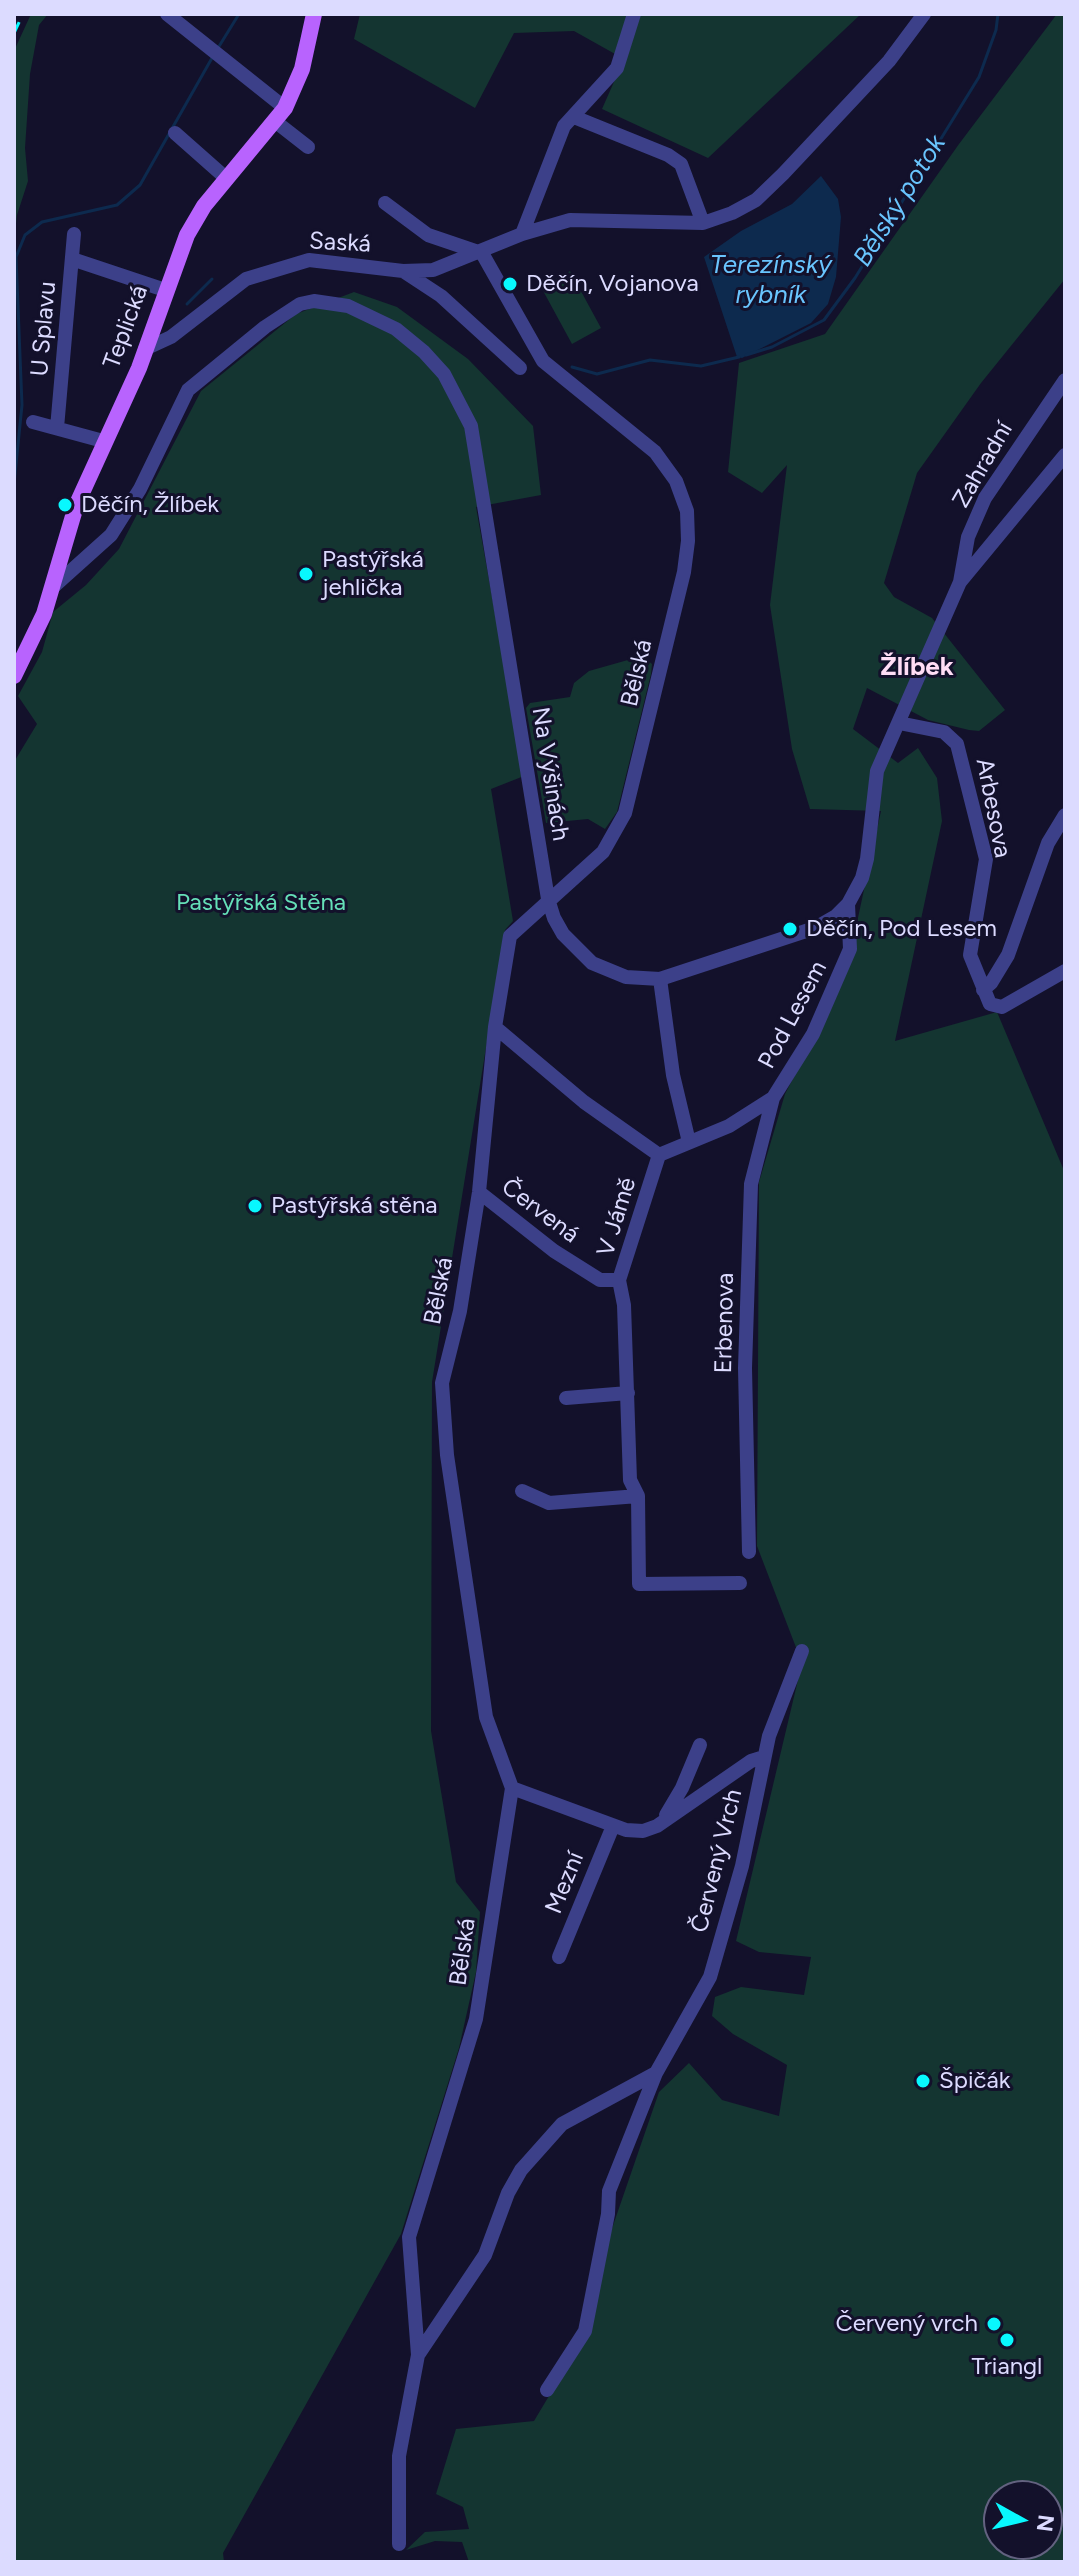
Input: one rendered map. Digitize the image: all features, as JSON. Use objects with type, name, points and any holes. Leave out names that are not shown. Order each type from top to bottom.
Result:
[{"type":"main road","name":"Teplická","points":[[14,676],[33,640],[52,588],[76,506],[145,349],[165,290],[194,221],[281,115],[302,69],[314,14]]},
{"type":"street","points":[[167,14],[223,56],[308,147]]},
{"type":"street","points":[[522,234],[564,126],[617,68],[634,14]]},
{"type":"street","name":"Saská","points":[[145,349],[171,337],[246,279],[309,260],[403,271],[433,270],[482,253],[522,234],[570,220],[703,223],[756,200],[889,61],[924,14]]},
{"type":"street","points":[[574,117],[668,155],[681,164],[703,223]]},
{"type":"street","points":[[175,133],[227,179]]},
{"type":"street","points":[[385,203],[428,235],[482,253]]},
{"type":"street","name":"U Splavu","points":[[57,428],[74,234]]},
{"type":"street","name":"Bělská","points":[[418,2355],[409,2237],[476,2019],[512,1788],[486,1717],[447,1455],[442,1391],[460,1311],[479,1192],[495,1027],[510,936],[603,852],[625,813],[684,572],[687,511],[676,481],[655,452],[543,361],[482,253]]},
{"type":"street","points":[[72,259],[165,290]]},
{"type":"street","points":[[403,271],[441,296],[520,368]]},
{"type":"street","name":"Na Výšinách","points":[[52,588],[111,535],[140,489],[188,390],[285,313],[314,301],[348,306],[411,339],[435,364],[467,412],[548,899],[563,934],[592,963],[626,977],[660,979],[815,928],[836,916],[848,904]]},
{"type":"street","name":"Zahradní","points":[[960,582],[968,537],[985,498],[1065,380]]},
{"type":"street","points":[[33,422],[103,441]]},
{"type":"street","points":[[848,904],[867,859],[877,771],[960,582],[1059,468],[1065,455]]},
{"type":"street","name":"Arbesova","points":[[901,718],[944,732],[957,744],[986,859],[970,955],[983,990]]},
{"type":"street","points":[[1065,815],[1048,843],[1008,955],[991,983],[983,990],[990,1004],[1002,1007],[1065,971]]},
{"type":"street","name":"Pod Lesem","points":[[689,1142],[729,1126],[773,1098],[813,1034],[844,968],[852,933],[848,904]]},
{"type":"street","points":[[660,979],[673,1075],[689,1142]]},
{"type":"street","points":[[495,1027],[584,1102],[659,1155]]},
{"type":"street","name":"Erbenova","points":[[749,1552],[745,1368],[751,1184],[773,1098]]},
{"type":"street","name":"V Jámě","points":[[689,1142],[659,1155],[619,1280],[624,1305],[630,1480],[638,1496],[639,1584],[740,1583]]},
{"type":"street","name":"Červená","points":[[479,1192],[554,1251],[600,1280],[619,1280]]},
{"type":"street","points":[[566,1398],[628,1393]]},
{"type":"street","points":[[522,1491],[549,1503],[638,1496]]},
{"type":"street","name":"Červený Vrch","points":[[547,2390],[585,2331],[603,2241],[609,2191],[656,2073],[710,1977],[742,1866],[764,1757],[802,1651]]},
{"type":"street","points":[[661,1822],[682,1788],[700,1745]]},
{"type":"street","points":[[512,1788],[613,1826],[643,1831],[751,1761],[764,1757]]},
{"type":"street","name":"Mezní","points":[[559,1957],[613,1826]]},
{"type":"street","points":[[399,2544],[399,2456],[418,2355],[485,2255],[508,2193],[521,2170],[562,2124],[656,2073]]},
{"type":"green space","points":[[31,14],[48,14],[39,25],[30,74],[25,148],[28,181],[17,215],[14,241],[14,51]]},
{"type":"green space","points":[[360,14],[861,14],[708,158],[602,109],[624,59],[574,31],[514,33],[475,108],[354,39]]},
{"type":"green space","name":"Červený vrch","points":[[1057,14],[1065,14],[1065,279],[981,383],[917,473],[884,583],[894,597],[932,618],[1005,710],[979,731],[969,730],[928,720],[867,688],[853,729],[898,763],[918,748],[937,778],[942,821],[895,1041],[997,1012],[1065,1173],[1065,2562],[469,2562],[462,2542],[435,2541],[406,2550],[425,2532],[469,2529],[463,2507],[436,2494],[456,2429],[534,2421],[589,2329],[608,2240],[659,2092],[689,2063],[722,2100],[779,2116],[787,2065],[733,2034],[712,2016],[715,1997],[741,1987],[804,1995],[811,1957],[759,1952],[736,1941],[802,1663],[757,1546],[759,1182],[785,1094],[835,998],[851,950],[881,811],[810,809],[792,749],[770,605],[787,465],[762,493],[728,472],[739,363],[825,334],[959,144]]},
{"type":"green space","points":[[570,271],[601,328],[572,344],[541,287]]},
{"type":"green space","name":"Pastýřská Stěna","points":[[354,292],[397,307],[468,359],[533,426],[541,495],[476,507],[524,776],[491,789],[513,921],[505,930],[432,1382],[431,1731],[456,1882],[480,1912],[476,1972],[459,2048],[401,2234],[223,2553],[224,2562],[14,2562],[14,762],[37,724],[18,696],[42,652],[53,612],[86,585],[119,549],[201,391],[296,314]]},
{"type":"green space","points":[[642,656],[652,664],[651,674],[617,812],[605,829],[588,819],[546,823],[526,708],[530,703],[570,697],[574,683],[589,671]]},
{"type":"water","name":"Terezínský rybník","points":[[821,176],[838,199],[841,217],[836,277],[828,304],[811,323],[742,358],[737,357],[704,257],[741,231],[792,204]]},
{"type":"waterway","points":[[218,48],[239,14]]},
{"type":"waterway","name":"Bělský potok","points":[[746,355],[772,347],[824,320],[855,278],[979,77],[996,30],[998,14]]},
{"type":"waterway","points":[[14,484],[22,405],[16,257],[25,235],[42,222],[117,205],[140,185],[212,58]]},
{"type":"waterway","name":"Bělský potok","points":[[187,304],[212,279]]},
{"type":"waterway","name":"Bělský potok","points":[[572,367],[597,374],[650,360],[701,366],[739,357]]},
{"type":"railway","points":[[14,33],[23,14]]},
{"type":"place","name":"Děčín, Vojanova","points":[[510,284]]},
{"type":"place","name":"Děčín, Žlíbek","points":[[65,505]]},
{"type":"place","name":"Pastýřská jehlička","points":[[306,574]]},
{"type":"place","name":"Děčín, Pod Lesem","points":[[790,929]]},
{"type":"place","name":"Pastýřská stěna","points":[[255,1206]]},
{"type":"place","name":"Špičák","points":[[923,2081]]},
{"type":"place","name":"Červený vrch","points":[[994,2324]]},
{"type":"place","name":"Triangl","points":[[1007,2340]]},
{"type":"district","name":"Žlíbek","points":[[917,667]]}]
